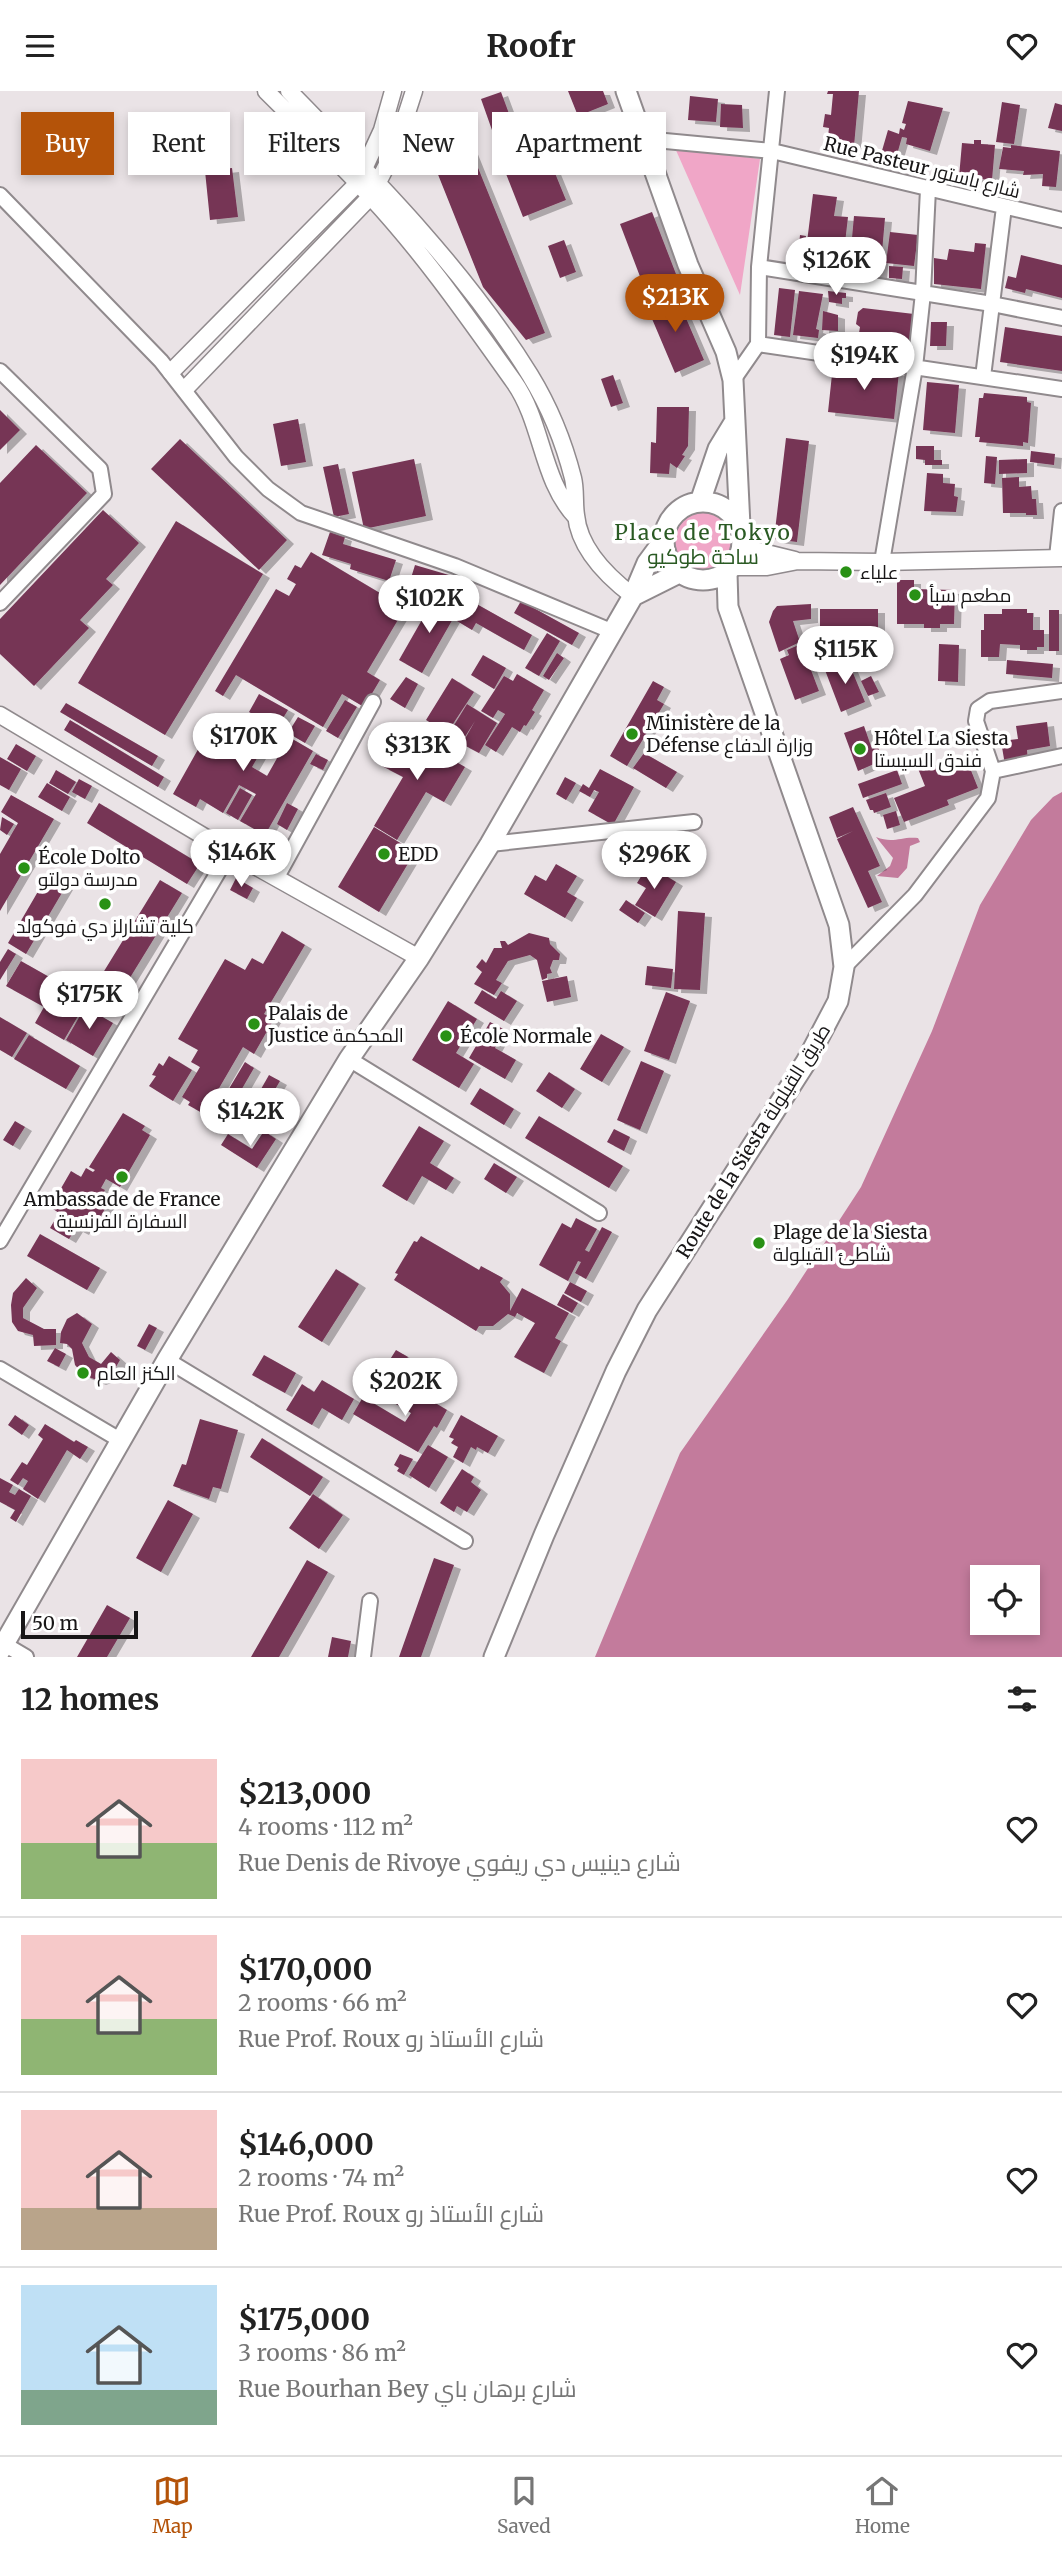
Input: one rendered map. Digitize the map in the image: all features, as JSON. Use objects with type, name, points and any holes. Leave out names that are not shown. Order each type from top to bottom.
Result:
[{"type":"main road","points":[[626,91],[634,112]]},
{"type":"main road","points":[[657,175],[688,265],[726,352],[733,380],[742,547],[723,573],[700,580],[679,573],[665,552],[664,540]]},
{"type":"main road","points":[[700,502],[718,449],[735,421]]},
{"type":"main road","points":[[2,1648],[120,1440],[348,1059],[419,958],[490,844],[633,596],[647,563],[664,540],[671,518],[679,510],[700,502],[713,503],[724,508],[740,526]]},
{"type":"main road","points":[[633,596],[679,573]]},
{"type":"main road","name":"Route de la Siesta طريق القيلولة","points":[[494,1657],[544,1535],[617,1371],[648,1310],[806,1062],[838,1001],[844,967],[839,925],[728,607],[723,573]]},
{"type":"street","points":[[266,91],[375,189],[464,284],[532,377],[553,420],[572,477],[576,517],[588,548],[608,575],[633,596]]},
{"type":"street","points":[[289,91],[362,177]]},
{"type":"street","points":[[171,372],[362,177],[382,130],[394,91]]},
{"type":"street","points":[[185,389],[375,189],[396,147],[414,91]]},
{"type":"street","points":[[733,380],[758,344],[759,267],[777,91]]},
{"type":"street","name":"Rue Pasteur شارع باستور","points":[[666,141],[772,151],[1062,221]]},
{"type":"street","points":[[882,562],[915,367],[923,293],[928,189]]},
{"type":"street","points":[[0,195],[171,372],[236,457],[268,489],[301,513],[454,566],[611,631]]},
{"type":"street","points":[[983,377],[1004,207]]},
{"type":"street","points":[[759,267],[992,304],[1062,318]]},
{"type":"street","points":[[758,344],[1062,389]]},
{"type":"street","points":[[0,371],[100,469],[104,494],[0,603]]},
{"type":"street","points":[[723,573],[798,561],[882,562],[1060,557],[1062,512]]},
{"type":"street","points":[[742,547],[798,561]]},
{"type":"street","points":[[844,967],[915,895],[988,798],[993,771],[976,722],[978,709],[990,701],[1062,691]]},
{"type":"street","points":[[277,877],[373,702]]},
{"type":"street","points":[[0,715],[230,852],[419,958]]},
{"type":"street","points":[[993,771],[1062,757]]},
{"type":"street","points":[[490,844],[694,822]]},
{"type":"street","points":[[0,1241],[230,852]]},
{"type":"street","points":[[348,1059],[599,1213]]},
{"type":"street","points":[[167,1360],[465,1541]]},
{"type":"street","points":[[0,1369],[120,1440]]},
{"type":"street","points":[[363,1657],[370,1601]]},
{"type":"street","points":[[2,1648],[26,1657]]},
{"type":"shaded area","points":[[675,148],[760,159],[740,295]]},
{"type":"shaded area","name":"Place de Tokyo ساحة طوكيو","points":[[703,510],[715,512],[726,519],[733,530],[733,554],[726,565],[715,572],[703,574],[691,572],[680,565],[673,554],[671,542],[673,530],[680,519],[691,512]]},
{"type":"shaded area","points":[[1062,792],[1062,1657],[595,1657],[680,1453],[788,1299],[861,1187],[932,1031],[980,905],[1031,820],[1053,797]]},
{"type":"shaded area","points":[[876,837],[888,840],[918,838],[920,842],[910,846],[907,868],[898,878],[877,876],[890,866],[893,858]]},
{"type":"building","points":[[568,91],[603,91],[608,104],[588,112],[576,112]]},
{"type":"building","points":[[828,91],[859,91],[854,146],[827,144],[829,128],[823,127],[825,114],[831,115],[833,94],[827,94]]},
{"type":"building","points":[[501,92],[508,112],[492,112],[492,130],[481,99]]},
{"type":"building","points":[[690,96],[718,99],[716,122],[688,120]]},
{"type":"building","points":[[908,101],[943,108],[930,151],[906,144],[907,138],[902,137],[894,165],[879,161],[888,130],[899,134],[900,128],[904,130],[906,124],[902,123]]},
{"type":"building","points":[[1002,102],[1020,105],[1014,144],[996,142]]},
{"type":"building","points":[[1055,103],[1062,105],[1062,131],[1048,128]]},
{"type":"building","points":[[721,104],[742,105],[743,128],[720,127]]},
{"type":"building","points":[[974,140],[981,140],[981,144],[995,145],[992,180],[959,177],[962,143],[974,144]]},
{"type":"building","points":[[1011,145],[1060,151],[1056,187],[1042,186],[1043,174],[1023,175],[1024,171],[999,169],[1003,147],[1011,148]]},
{"type":"building","points":[[230,168],[238,217],[210,220],[205,175],[230,175]]},
{"type":"building","points":[[478,168],[545,333],[526,340],[483,287],[438,175],[478,175]]},
{"type":"building","points":[[506,175],[556,175],[566,200],[523,217]]},
{"type":"building","points":[[813,194],[837,197],[834,216],[848,217],[845,243],[830,241],[828,261],[805,258]]},
{"type":"building","points":[[652,212],[676,274],[644,287],[620,224]]},
{"type":"building","points":[[854,216],[885,218],[880,275],[869,274],[870,261],[850,260]]},
{"type":"building","points":[[890,232],[918,235],[914,266],[886,263]]},
{"type":"building","points":[[800,235],[806,236],[804,257],[798,257]]},
{"type":"building","points":[[564,240],[576,272],[560,278],[548,246]]},
{"type":"building","points":[[975,243],[986,244],[981,289],[934,284],[934,258],[947,260],[949,249],[974,252]]},
{"type":"building","points":[[1021,255],[1062,265],[1062,298],[1026,289],[1025,293],[1005,288],[1008,276],[1016,278]]},
{"type":"building","points":[[889,266],[903,267],[902,279],[889,278]]},
{"type":"building","points":[[779,288],[795,290],[790,337],[774,335]]},
{"type":"building","points":[[799,291],[823,294],[816,329],[819,330],[818,338],[793,335]]},
{"type":"building","points":[[828,291],[846,293],[846,298],[842,298],[842,304],[829,302]]},
{"type":"building","points":[[676,295],[704,360],[675,373],[647,307]]},
{"type":"building","points":[[863,308],[914,314],[916,332],[910,335],[910,340],[914,343],[912,357],[906,361],[857,355],[853,348],[854,337],[859,333],[860,327],[856,324],[858,312]]},
{"type":"building","points":[[823,311],[838,315],[838,331],[822,330]]},
{"type":"building","points":[[931,322],[947,322],[946,346],[930,346]]},
{"type":"building","points":[[1005,327],[1062,336],[1062,371],[1000,362]]},
{"type":"building","points":[[833,365],[899,372],[894,419],[828,412]]},
{"type":"building","points":[[613,375],[623,403],[611,407],[601,379]]},
{"type":"building","points":[[927,382],[959,385],[955,433],[923,430]]},
{"type":"building","points":[[984,393],[1027,397],[1027,402],[1031,403],[1028,443],[1023,442],[1023,446],[979,442],[980,437],[975,437],[979,398],[983,398]]},
{"type":"building","points":[[657,407],[689,407],[688,446],[677,468],[670,463],[669,474],[650,473],[651,442],[656,443]]},
{"type":"building","points":[[0,410],[20,430],[0,450]]},
{"type":"building","points":[[298,419],[306,462],[281,466],[273,424]]},
{"type":"building","points":[[786,438],[809,441],[797,542],[774,539]]},
{"type":"building","points":[[180,439],[287,540],[259,570],[151,469]]},
{"type":"building","points":[[36,445],[87,493],[0,585],[0,483]]},
{"type":"building","points":[[916,446],[934,446],[934,460],[942,460],[942,465],[925,465],[925,460],[916,459]]},
{"type":"building","points":[[1031,451],[1055,454],[1054,465],[1030,462]]},
{"type":"building","points":[[986,456],[997,457],[995,484],[984,483]]},
{"type":"building","points":[[414,459],[426,516],[364,529],[352,472]]},
{"type":"building","points":[[1027,459],[1027,473],[999,474],[999,460]]},
{"type":"building","points":[[338,464],[349,514],[334,517],[323,467]]},
{"type":"building","points":[[927,473],[943,474],[943,483],[955,484],[954,496],[958,497],[956,512],[924,511]]},
{"type":"building","points":[[1019,477],[1019,487],[1031,486],[1032,499],[1036,499],[1037,515],[1003,513],[1002,478]]},
{"type":"building","points":[[103,510],[139,543],[106,579],[113,585],[80,620],[89,628],[34,686],[0,654],[0,619]]},
{"type":"building","points":[[176,521],[263,574],[165,735],[78,683]]},
{"type":"building","points":[[330,532],[345,537],[343,544],[396,560],[389,581],[350,569],[351,564],[322,555]]},
{"type":"building","points":[[311,552],[405,608],[367,672],[380,680],[364,707],[342,694],[323,727],[236,675],[223,696],[215,691],[276,589],[289,596],[296,584],[287,579],[295,565],[301,568]]},
{"type":"building","points":[[415,565],[459,578],[455,591],[411,578]]},
{"type":"building","points":[[897,580],[914,580],[914,589],[955,590],[954,624],[940,624],[940,628],[924,628],[924,624],[897,624]]},
{"type":"building","points":[[435,597],[458,610],[422,673],[399,660]]},
{"type":"building","points":[[521,601],[579,633],[572,645],[514,613]]},
{"type":"building","points":[[473,602],[532,635],[524,650],[476,623],[472,630],[457,621],[464,609],[468,611]]},
{"type":"building","points":[[811,604],[811,619],[793,621],[800,642],[779,652],[769,622],[773,611],[777,606]]},
{"type":"building","points":[[820,609],[878,609],[878,641],[820,642]]},
{"type":"building","points":[[1002,609],[1027,609],[1027,613],[1033,613],[1033,630],[1044,630],[1044,647],[1037,647],[1037,650],[1020,650],[1020,645],[1000,644],[999,657],[981,657],[984,614],[1002,614]]},
{"type":"building","points":[[1049,610],[1059,610],[1059,651],[1049,651]]},
{"type":"building","points":[[547,633],[560,641],[539,676],[525,668]]},
{"type":"building","points":[[871,642],[886,643],[885,653],[870,651]]},
{"type":"building","points":[[801,644],[819,691],[795,700],[780,659],[789,655],[787,650]]},
{"type":"building","points":[[939,644],[959,645],[958,682],[938,681]]},
{"type":"building","points":[[557,653],[564,658],[549,680],[543,676]]},
{"type":"building","points":[[483,655],[506,668],[494,689],[471,675]]},
{"type":"building","points":[[1007,660],[1053,664],[1052,678],[1006,674]]},
{"type":"building","points":[[848,661],[865,702],[841,712],[825,670]]},
{"type":"building","points":[[517,674],[544,690],[526,726],[524,725],[520,732],[512,727],[496,752],[485,745],[505,714],[498,710],[493,718],[481,711],[504,676],[513,681]]},
{"type":"building","points":[[871,676],[879,692],[868,696],[861,681]]},
{"type":"building","points":[[406,677],[418,684],[405,708],[390,699]]},
{"type":"building","points":[[452,678],[474,692],[447,733],[426,720]]},
{"type":"building","points":[[653,681],[664,687],[657,700],[664,704],[627,766],[610,756]]},
{"type":"building","points":[[259,694],[288,710],[277,728],[249,712]]},
{"type":"building","points":[[345,700],[357,707],[338,738],[326,731]]},
{"type":"building","points":[[66,703],[158,756],[152,766],[60,712]]},
{"type":"building","points":[[467,704],[497,723],[479,753],[462,744],[475,721],[461,743],[448,735]]},
{"type":"building","points":[[250,715],[274,729],[252,767],[267,776],[289,737],[313,751],[265,835],[240,821],[256,794],[239,785],[223,813],[200,799],[196,807],[173,794],[210,728],[234,742]]},
{"type":"building","points":[[298,717],[315,726],[305,743],[288,733]]},
{"type":"building","points":[[70,720],[164,777],[158,787],[64,730]]},
{"type":"building","points":[[1047,722],[1050,746],[1027,750],[1028,762],[1005,765],[1001,741],[1018,739],[1016,726]]},
{"type":"building","points":[[864,726],[872,749],[878,747],[883,760],[858,771],[844,733]]},
{"type":"building","points":[[429,735],[450,747],[444,755],[465,767],[444,802],[426,792],[397,840],[374,826],[403,777],[382,766],[396,743],[417,755]]},
{"type":"building","points":[[16,744],[36,756],[27,771],[7,759]]},
{"type":"building","points":[[644,753],[677,772],[666,788],[633,768]]},
{"type":"building","points":[[316,754],[328,760],[323,770],[310,764]]},
{"type":"building","points":[[0,757],[21,769],[9,790],[0,785]]},
{"type":"building","points":[[932,760],[938,775],[968,763],[978,788],[947,800],[949,805],[904,822],[894,798],[925,786],[917,766]]},
{"type":"building","points":[[600,769],[634,787],[613,825],[588,811],[599,792],[594,790],[590,797],[579,791],[583,784],[589,788]]},
{"type":"building","points":[[56,770],[76,782],[68,794],[49,783]]},
{"type":"building","points":[[897,770],[902,784],[863,798],[858,784]]},
{"type":"building","points":[[565,777],[576,783],[566,800],[556,794]]},
{"type":"building","points":[[79,779],[92,786],[85,799],[72,792]]},
{"type":"building","points":[[47,783],[70,797],[62,811],[38,797]]},
{"type":"building","points":[[240,788],[252,795],[238,820],[226,813]]},
{"type":"building","points":[[886,793],[891,807],[874,813],[870,810],[866,800]]},
{"type":"building","points":[[11,795],[54,819],[0,911],[0,854],[18,823],[1,812]]},
{"type":"building","points":[[99,803],[200,864],[187,884],[87,823]]},
{"type":"building","points":[[287,803],[298,809],[287,830],[277,824]]},
{"type":"building","points":[[853,807],[880,866],[868,871],[882,902],[868,908],[837,839],[853,831],[837,838],[829,817]]},
{"type":"building","points":[[896,811],[900,825],[887,829],[883,815]]},
{"type":"building","points":[[2,817],[14,824],[7,835],[0,830]]},
{"type":"building","points":[[374,827],[415,852],[379,912],[338,887]]},
{"type":"building","points":[[556,864],[577,876],[567,892],[577,898],[565,918],[524,894],[535,875],[546,881]]},
{"type":"building","points":[[648,865],[676,882],[655,917],[635,905],[646,888],[637,883]]},
{"type":"building","points":[[47,876],[66,886],[26,954],[8,943]]},
{"type":"building","points":[[236,878],[253,888],[247,899],[230,890]]},
{"type":"building","points":[[160,880],[182,893],[112,1007],[90,994]]},
{"type":"building","points":[[626,900],[645,913],[638,923],[619,910]]},
{"type":"building","points":[[678,911],[705,913],[700,990],[674,989]]},
{"type":"building","points":[[282,931],[305,945],[264,1014],[274,1019],[254,1054],[243,1047],[204,1114],[188,1105],[190,1102],[182,1097],[200,1067],[191,1062],[198,1050],[178,1039],[225,959],[245,970],[252,958],[263,964]]},
{"type":"building","points":[[529,933],[549,938],[550,944],[560,954],[559,960],[553,960],[550,968],[552,973],[547,974],[547,978],[542,980],[537,960],[530,955],[508,961],[496,980],[502,983],[494,995],[474,984],[482,972],[476,967],[482,959],[486,963],[494,948],[502,948],[500,941],[505,941],[508,945]]},
{"type":"building","points":[[8,949],[16,954],[0,980],[0,962]]},
{"type":"building","points":[[21,961],[88,999],[64,1040],[35,1023],[44,1007],[6,986]]},
{"type":"building","points":[[647,966],[673,969],[671,988],[645,985]]},
{"type":"building","points":[[567,976],[571,997],[547,1002],[542,981]]},
{"type":"building","points":[[482,990],[496,999],[501,991],[517,1001],[504,1021],[474,1003]]},
{"type":"building","points":[[666,992],[690,1001],[669,1060],[644,1051]]},
{"type":"building","name":"École Normale","points":[[448,1001],[477,1019],[456,1053],[474,1064],[459,1088],[412,1060]]},
{"type":"building","points":[[85,1007],[113,1023],[93,1056],[66,1040]]},
{"type":"building","points":[[0,1017],[27,1033],[12,1057],[0,1050]]},
{"type":"building","points":[[490,1022],[505,1030],[495,1048],[516,1060],[505,1079],[469,1058]]},
{"type":"building","points":[[601,1034],[624,1047],[602,1082],[580,1069]]},
{"type":"building","points":[[29,1035],[80,1066],[66,1089],[14,1059]]},
{"type":"building","points":[[169,1056],[192,1070],[173,1101],[149,1086],[156,1076],[152,1075],[159,1063],[163,1066]]},
{"type":"building","points":[[641,1061],[664,1071],[640,1130],[617,1120]]},
{"type":"building","points":[[245,1062],[254,1068],[225,1118],[215,1112]]},
{"type":"building","points":[[549,1072],[575,1089],[562,1108],[536,1091]]},
{"type":"building","points":[[269,1075],[280,1081],[251,1130],[241,1124]]},
{"type":"building","points":[[480,1088],[514,1109],[504,1125],[470,1104]]},
{"type":"building","points":[[123,1113],[145,1126],[142,1130],[150,1135],[120,1187],[106,1179],[101,1188],[105,1190],[102,1195],[110,1200],[94,1228],[86,1224],[82,1231],[76,1228],[69,1239],[50,1228],[59,1213],[53,1209],[63,1191],[60,1190],[71,1171],[81,1177],[86,1168],[93,1172],[95,1170],[89,1167]]},
{"type":"building","points":[[539,1116],[623,1166],[609,1188],[525,1138]]},
{"type":"building","points":[[15,1121],[25,1127],[13,1146],[3,1140]]},
{"type":"building","points":[[419,1126],[444,1141],[430,1163],[454,1178],[446,1190],[422,1176],[407,1201],[382,1186]]},
{"type":"building","points":[[614,1129],[630,1137],[624,1151],[607,1142]]},
{"type":"building","points":[[264,1131],[276,1139],[257,1168],[221,1145],[228,1134],[252,1149]]},
{"type":"building","points":[[494,1163],[517,1177],[506,1193],[484,1179]]},
{"type":"building","points":[[576,1218],[597,1229],[585,1250],[589,1252],[602,1227],[612,1232],[586,1279],[575,1273],[581,1262],[578,1261],[568,1281],[539,1265],[562,1223],[571,1228]]},
{"type":"building","points":[[40,1234],[100,1268],[87,1290],[27,1256]]},
{"type":"building","points":[[421,1236],[479,1270],[481,1266],[503,1278],[500,1282],[510,1294],[510,1311],[522,1288],[569,1313],[555,1338],[561,1341],[544,1373],[514,1357],[535,1323],[517,1313],[515,1317],[508,1314],[493,1326],[479,1326],[476,1331],[394,1280],[398,1274],[395,1273],[414,1241],[417,1242]]},
{"type":"building","points":[[336,1269],[359,1284],[322,1342],[298,1327]]},
{"type":"building","points":[[26,1278],[37,1288],[23,1308],[23,1318],[44,1329],[56,1329],[56,1345],[34,1346],[33,1335],[18,1331],[12,1322],[13,1293]]},
{"type":"building","points":[[570,1282],[587,1291],[581,1302],[564,1293]]},
{"type":"building","points":[[563,1294],[578,1303],[572,1313],[557,1305]]},
{"type":"building","points":[[77,1313],[92,1324],[82,1343],[89,1357],[101,1364],[111,1352],[120,1360],[110,1377],[99,1381],[84,1375],[75,1365],[72,1349],[67,1344],[60,1343],[61,1332],[67,1319]]},
{"type":"building","points":[[149,1324],[157,1328],[145,1350],[137,1346]]},
{"type":"building","points":[[55,1348],[66,1354],[59,1367],[47,1361]]},
{"type":"building","points":[[396,1350],[408,1357],[401,1368],[389,1361]]},
{"type":"building","points":[[264,1355],[296,1373],[285,1393],[252,1375]]},
{"type":"building","points":[[322,1380],[354,1399],[342,1420],[322,1408],[312,1425],[286,1410],[302,1384],[314,1392]]},
{"type":"building","points":[[405,1385],[447,1410],[418,1452],[353,1414],[363,1397],[405,1422],[411,1413],[394,1403]]},
{"type":"building","points":[[15,1415],[29,1425],[22,1435],[8,1425]]},
{"type":"building","points":[[461,1415],[498,1436],[488,1453],[471,1447],[463,1463],[453,1457],[458,1447],[451,1443],[454,1439],[449,1437]]},
{"type":"building","points":[[200,1419],[238,1430],[221,1489],[213,1487],[209,1499],[173,1486],[182,1464],[186,1465]]},
{"type":"building","points":[[45,1424],[74,1442],[76,1440],[88,1447],[80,1459],[67,1450],[38,1499],[23,1489],[28,1481],[23,1478],[18,1485],[10,1480],[22,1462],[27,1465],[43,1439],[38,1435]]},
{"type":"building","points":[[262,1438],[323,1477],[310,1496],[250,1457]]},
{"type":"building","points":[[428,1445],[448,1457],[429,1488],[409,1475]]},
{"type":"building","points":[[400,1454],[413,1459],[404,1475],[397,1471],[399,1468],[394,1465]]},
{"type":"building","points":[[462,1469],[474,1477],[471,1482],[481,1490],[467,1512],[457,1506],[454,1512],[440,1503]]},
{"type":"building","points":[[0,1478],[13,1485],[9,1492],[15,1495],[19,1489],[31,1496],[16,1522],[10,1518],[15,1510],[0,1502]]},
{"type":"building","points":[[313,1494],[343,1515],[319,1549],[289,1528]]},
{"type":"building","points":[[168,1500],[193,1514],[161,1572],[136,1558]]},
{"type":"building","points":[[434,1558],[454,1565],[421,1657],[399,1657]]},
{"type":"building","points":[[307,1560],[328,1572],[279,1657],[251,1657]]},
{"type":"building","points":[[107,1605],[130,1618],[107,1657],[77,1657]]},
{"type":"building","points":[[332,1637],[351,1641],[348,1657],[328,1657]]},
{"type":"place","name":"علياء","points":[[846,572]]},
{"type":"place","name":"مطعم سبأ","points":[[915,595]]},
{"type":"place","name":"Ministère de la Défense وزارة الدفاع","points":[[632,734]]},
{"type":"place","name":"Hôtel La Siesta فندق السيستا","points":[[860,749]]},
{"type":"place","name":"EDD","points":[[384,854]]},
{"type":"place","name":"École Dolto مدرسة دولتو","points":[[24,868]]},
{"type":"place","name":"كلية تشارلز دي فوكولد","points":[[105,904]]},
{"type":"place","name":"Palais de Justice المحكمة","points":[[254,1024]]},
{"type":"place","name":"École Normale","points":[[446,1036]]},
{"type":"place","name":"Ambassade de France السفارة الفرنسية","points":[[122,1177]]},
{"type":"place","name":"Plage de la Siesta شاطئ القيلولة","points":[[759,1243]]},
{"type":"place","name":"الكنز العام","points":[[83,1373]]},
{"type":"district","name":"Place de Tokyo ساحة طوكيو","points":[[703,544]]}]
